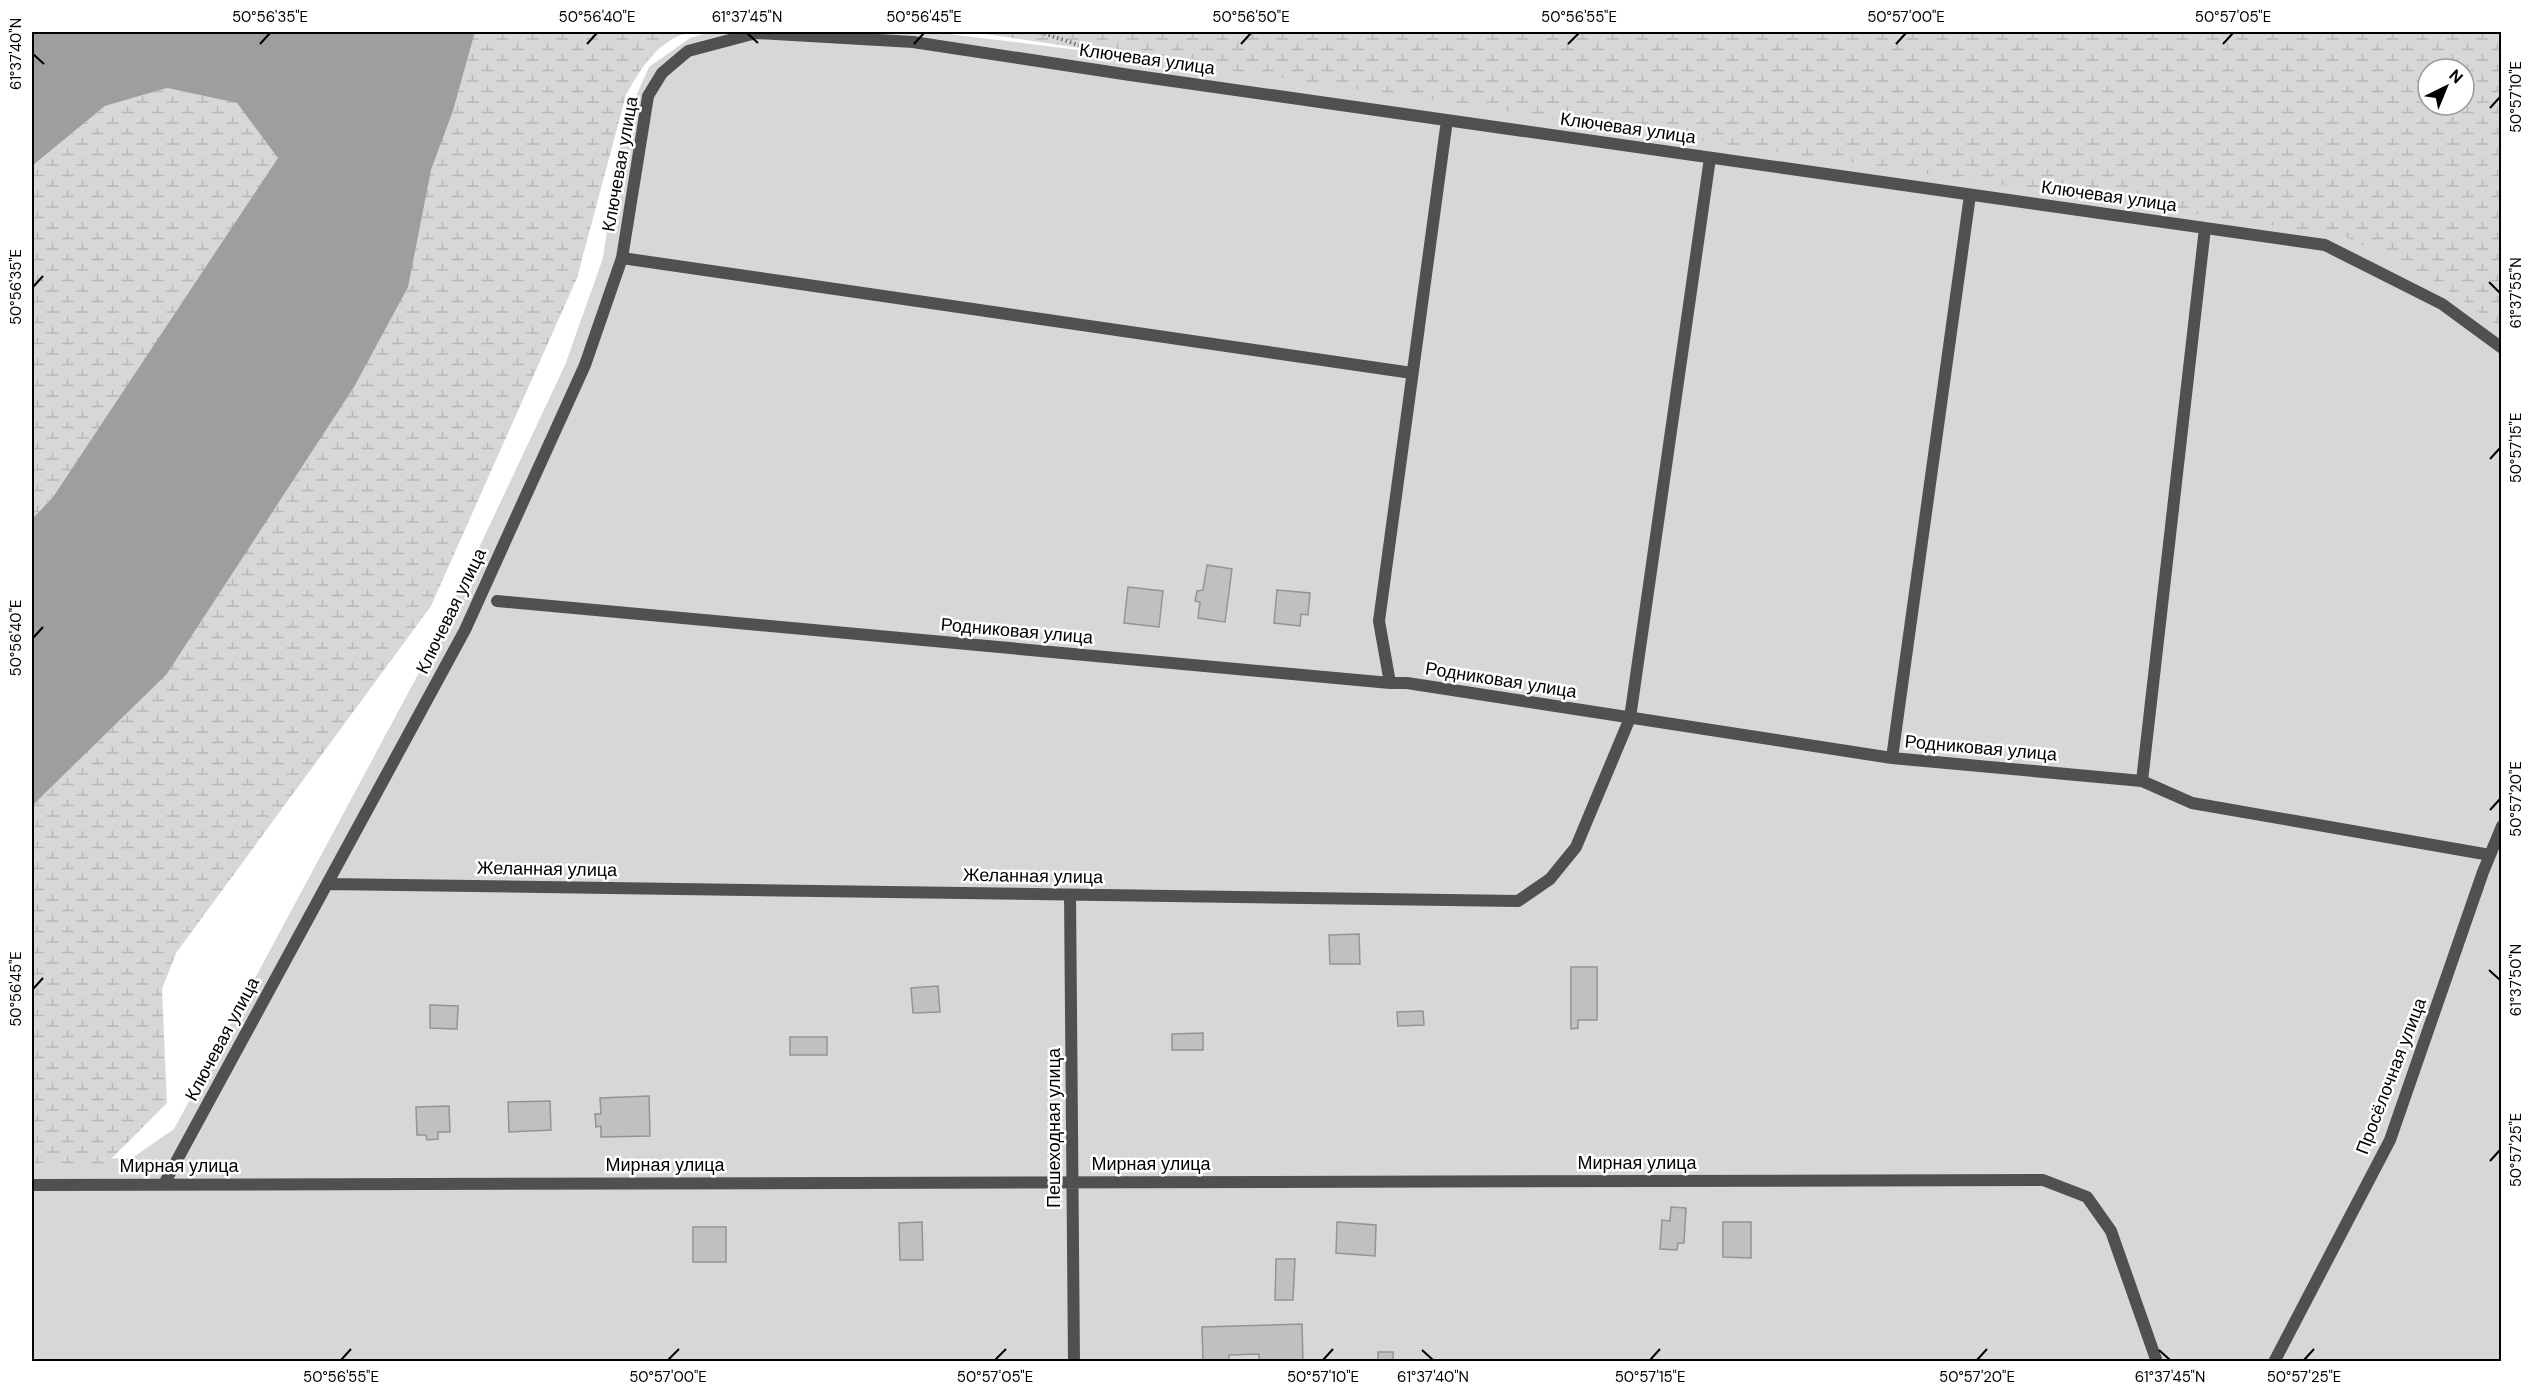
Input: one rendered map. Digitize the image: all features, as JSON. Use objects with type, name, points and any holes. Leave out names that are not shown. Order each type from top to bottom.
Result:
[{"type":"street","name":"Ключевая улица","points":[[164,1184],[465,630],[585,366],[622,258],[648,96],[662,73],[688,51],[756,33],[913,42],[2325,245],[2442,304],[2502,348]]},
{"type":"street","points":[[1390,683],[1378,621],[1447,120]]},
{"type":"street","name":"Желанная улица","points":[[327,884],[1518,901],[1550,879],[1576,847],[1630,718],[1710,158]]},
{"type":"street","points":[[1892,758],[1970,195]]},
{"type":"street","points":[[2142,781],[2205,228]]},
{"type":"street","points":[[622,258],[1412,373]]},
{"type":"street","name":"Родниковая улица","points":[[497,602],[1407,683],[1892,758],[2142,781],[2192,803],[2490,855]]},
{"type":"street","name":"Просёлочная улица","points":[[2274,1362],[2390,1140],[2502,826]]},
{"type":"street","name":"Пешеходная улица","points":[[1070,895],[1074,1362]]},
{"type":"street","name":"Мирная улица","points":[[32,1185],[2043,1180],[2087,1197],[2111,1231],[2157,1362]]},
{"type":"green space","points":[[475,32],[690,32],[669,41],[660,48],[644,65],[626,95],[577,278],[431,606],[176,953],[162,989],[167,1103],[106,1164],[32,1163],[32,806],[166,675],[431,170],[453,111]]},
{"type":"green space","points":[[711,32],[933,32],[2207,189],[2289,205],[2501,311],[2501,1361],[32,1361],[32,1160],[132,1158],[174,1129],[429,654],[565,365],[603,258],[622,127],[649,67],[690,38]]},
{"type":"green space","points":[[972,32],[2501,32],[2501,328],[2431,278],[2344,236]]},
{"type":"green space","points":[[167,88],[237,103],[279,158],[53,497],[32,519],[32,166],[105,106]]},
{"type":"shaded area","points":[[32,32],[475,32],[453,111],[431,170],[408,287],[354,387],[166,675],[32,806],[32,519],[53,497],[278,158],[237,103],[167,88],[105,106],[32,166]]},
{"type":"building","points":[[1207,565],[1232,569],[1225,622],[1198,618],[1200,602],[1195,601],[1197,591],[1203,590]]},
{"type":"building","points":[[1128,587],[1163,591],[1159,627],[1124,623]]},
{"type":"building","points":[[1277,590],[1310,593],[1308,615],[1301,614],[1300,626],[1274,623]]},
{"type":"building","points":[[1359,934],[1360,964],[1330,964],[1329,935]]},
{"type":"building","points":[[1571,967],[1597,967],[1597,1020],[1578,1020],[1578,1028],[1571,1029]]},
{"type":"building","points":[[938,986],[940,1012],[913,1013],[911,988]]},
{"type":"building","points":[[430,1005],[458,1006],[457,1029],[430,1028]]},
{"type":"building","points":[[1423,1011],[1424,1025],[1398,1026],[1397,1012]]},
{"type":"building","points":[[1203,1033],[1203,1050],[1172,1050],[1172,1034]]},
{"type":"building","points":[[790,1037],[827,1037],[827,1055],[790,1055]]},
{"type":"building","points":[[649,1096],[650,1136],[601,1137],[601,1126],[596,1127],[595,1114],[601,1114],[600,1098]]},
{"type":"building","points":[[550,1101],[551,1130],[509,1132],[508,1102]]},
{"type":"building","points":[[449,1106],[450,1132],[438,1132],[438,1139],[427,1140],[426,1135],[417,1135],[416,1107]]},
{"type":"building","points":[[1671,1207],[1686,1208],[1684,1243],[1678,1243],[1677,1250],[1660,1249],[1662,1220],[1670,1221]]},
{"type":"building","points":[[922,1222],[923,1260],[900,1260],[899,1223]]},
{"type":"building","points":[[1337,1222],[1376,1225],[1375,1256],[1336,1253]]},
{"type":"building","points":[[1723,1222],[1751,1222],[1751,1258],[1723,1257]]},
{"type":"building","points":[[693,1227],[726,1227],[726,1262],[693,1262]]},
{"type":"building","points":[[1276,1259],[1295,1259],[1293,1300],[1275,1300]]},
{"type":"building","points":[[1302,1324],[1303,1362],[1259,1362],[1259,1354],[1229,1355],[1229,1362],[1203,1362],[1202,1327]]},
{"type":"building","points":[[1378,1352],[1393,1352],[1393,1362],[1378,1362]]}]
